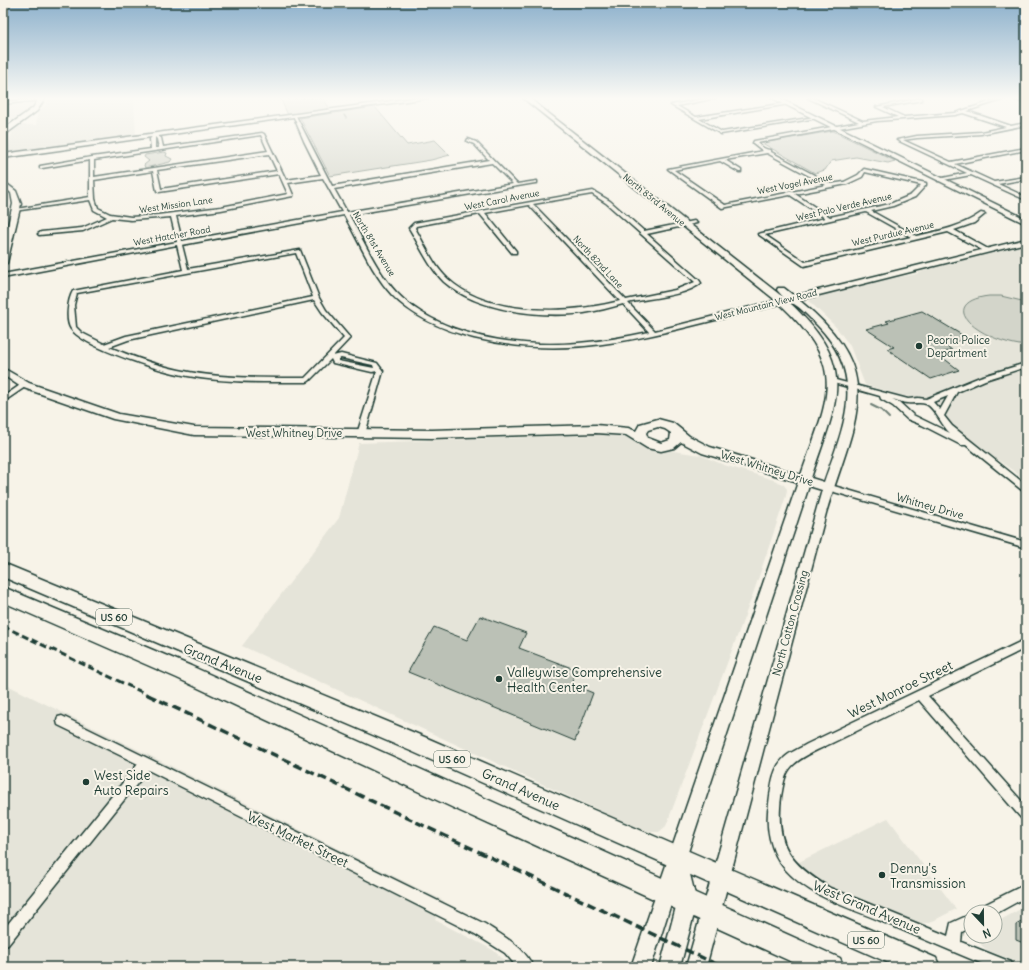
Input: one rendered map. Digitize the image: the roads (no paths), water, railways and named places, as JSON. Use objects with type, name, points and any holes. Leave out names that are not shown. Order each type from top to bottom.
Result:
[{"type":"highway","name":"Grand Avenue","points":[[3,570],[413,742],[927,967]]},
{"type":"highway","name":"Grand Avenue","points":[[3,594],[184,672],[831,967]]},
{"type":"main road","points":[[3,156],[95,143]]},
{"type":"main road","name":"North 83rd Avenue","points":[[587,143],[787,300]]},
{"type":"main road","points":[[865,143],[1026,222]]},
{"type":"main road","points":[[3,183],[14,192],[17,200],[3,264]]},
{"type":"main road","name":"West Mountain View Road","points":[[787,300],[1026,241]]},
{"type":"main road","points":[[642,967],[677,858],[828,411],[832,383],[828,361],[821,343],[787,300]]},
{"type":"main road","name":"North Cotton Crossing","points":[[696,967],[722,878],[827,487],[849,418],[853,388],[848,362],[833,336],[819,321],[787,300]]},
{"type":"main road","points":[[821,343],[833,336]]},
{"type":"main road","name":"West Whitney Drive","points":[[3,371],[25,385],[117,417],[164,427],[223,433],[432,434],[664,424],[685,439],[706,450],[827,487]]},
{"type":"main road","points":[[643,440],[641,436],[641,429],[647,424]]},
{"type":"main road","name":"West Whitney Drive","points":[[596,428],[628,432],[656,446],[706,450]]},
{"type":"main road","points":[[669,446],[675,441],[676,432]]},
{"type":"main road","points":[[670,967],[688,903],[677,858]]},
{"type":"street","points":[[152,143],[153,150]]},
{"type":"street","points":[[160,143],[161,149]]},
{"type":"street","points":[[42,168],[49,165],[92,158],[200,143]]},
{"type":"street","points":[[267,143],[285,182],[324,176]]},
{"type":"street","name":"North 81st Avenue","points":[[308,143],[369,257],[389,287],[402,301],[422,315],[445,326],[477,337],[503,342]]},
{"type":"street","points":[[475,143],[516,184]]},
{"type":"street","points":[[754,143],[755,145],[770,151],[830,186]]},
{"type":"street","points":[[906,143],[1026,200]]},
{"type":"street","points":[[950,164],[1026,149]]},
{"type":"street","points":[[721,160],[770,151]]},
{"type":"street","points":[[92,179],[271,152]]},
{"type":"street","points":[[92,158],[93,204],[99,212],[112,216]]},
{"type":"street","points":[[721,160],[740,171]]},
{"type":"street","name":"West Vogel Avenue","points":[[721,160],[670,169],[724,207],[830,186],[856,179],[864,170],[924,184]]},
{"type":"street","points":[[331,188],[492,161]]},
{"type":"street","points":[[156,170],[160,191],[280,172]]},
{"type":"street","points":[[940,180],[971,174]]},
{"type":"street","points":[[994,184],[1026,178]]},
{"type":"street","name":"West Mission Lane","points":[[41,234],[83,229],[112,216],[144,219],[292,195],[285,182]]},
{"type":"street","name":"West Hatcher Road","points":[[3,276],[179,243],[516,184],[535,182]]},
{"type":"street","name":"West Palo Verde Avenue","points":[[804,264],[761,234],[868,211],[902,202],[913,196],[924,184]]},
{"type":"street","name":"West Carol Avenue","points":[[624,302],[575,312],[527,310],[487,302],[467,294],[453,285],[440,273],[412,226],[529,203],[595,192],[640,231]]},
{"type":"street","points":[[789,193],[830,219]]},
{"type":"street","points":[[16,210],[92,198]]},
{"type":"street","name":"North 82nd Lane","points":[[529,203],[654,333]]},
{"type":"street","points":[[868,211],[916,238]]},
{"type":"street","points":[[481,212],[514,252]]},
{"type":"street","name":"West Purdue Avenue","points":[[804,264],[951,229],[972,222],[984,214]]},
{"type":"street","points":[[173,215],[186,271]]},
{"type":"street","points":[[640,231],[687,222]]},
{"type":"street","points":[[951,229],[989,250]]},
{"type":"street","points":[[624,302],[698,283],[640,231]]},
{"type":"street","points":[[298,251],[316,298],[324,311],[347,338],[331,358],[307,380],[233,379],[186,374],[102,347],[84,338],[73,328],[71,316],[72,296],[75,292],[186,271],[298,251]]},
{"type":"street","points":[[102,347],[126,338],[316,298]]},
{"type":"street","name":"West Mountain View Road","points":[[503,342],[548,347],[588,346],[654,333],[787,300]]},
{"type":"street","points":[[331,358],[341,356],[360,360],[375,364],[378,369],[379,375],[361,434]]},
{"type":"street","points":[[925,402],[946,393],[954,392],[980,380],[1025,365]]},
{"type":"street","points":[[832,383],[908,401],[925,402],[936,407],[949,428],[1026,489]]},
{"type":"street","points":[[3,400],[25,385]]},
{"type":"street","points":[[853,388],[884,397],[903,410],[910,417],[972,447]]},
{"type":"street","points":[[925,423],[936,422],[941,416],[954,392]]},
{"type":"street","points":[[903,410],[903,404],[908,401]]},
{"type":"street","name":"Whitney Drive","points":[[827,487],[1026,545]]},
{"type":"street","name":"West Monroe Street","points":[[788,762],[811,748],[1026,643]]},
{"type":"street","points":[[920,694],[1026,815]]},
{"type":"street","name":"West Market Street","points":[[62,721],[480,928],[510,948],[526,967]]},
{"type":"street","name":"West Grand Avenue","points":[[788,762],[782,770],[779,779],[772,814],[772,825],[779,849],[794,870],[806,880],[826,892],[954,944],[1006,967]]},
{"type":"street","points":[[3,940],[146,763]]},
{"type":"street","points":[[1000,904],[1026,890]]},
{"type":"street","points":[[954,944],[956,928],[963,924]]},
{"type":"waterway","points":[[871,405],[881,410],[889,418]]},
{"type":"railway","points":[[3,626],[150,696]]},
{"type":"railway","points":[[148,695],[722,967]]},
{"type":"place","name":"Peoria Police Department","points":[[919,346]]},
{"type":"place","name":"Valleywise Comprehensive Health Center","points":[[499,679]]},
{"type":"place","name":"West Side Auto Repairs","points":[[86,782]]},
{"type":"place","name":"Denny's Transmission","points":[[882,875]]}]
